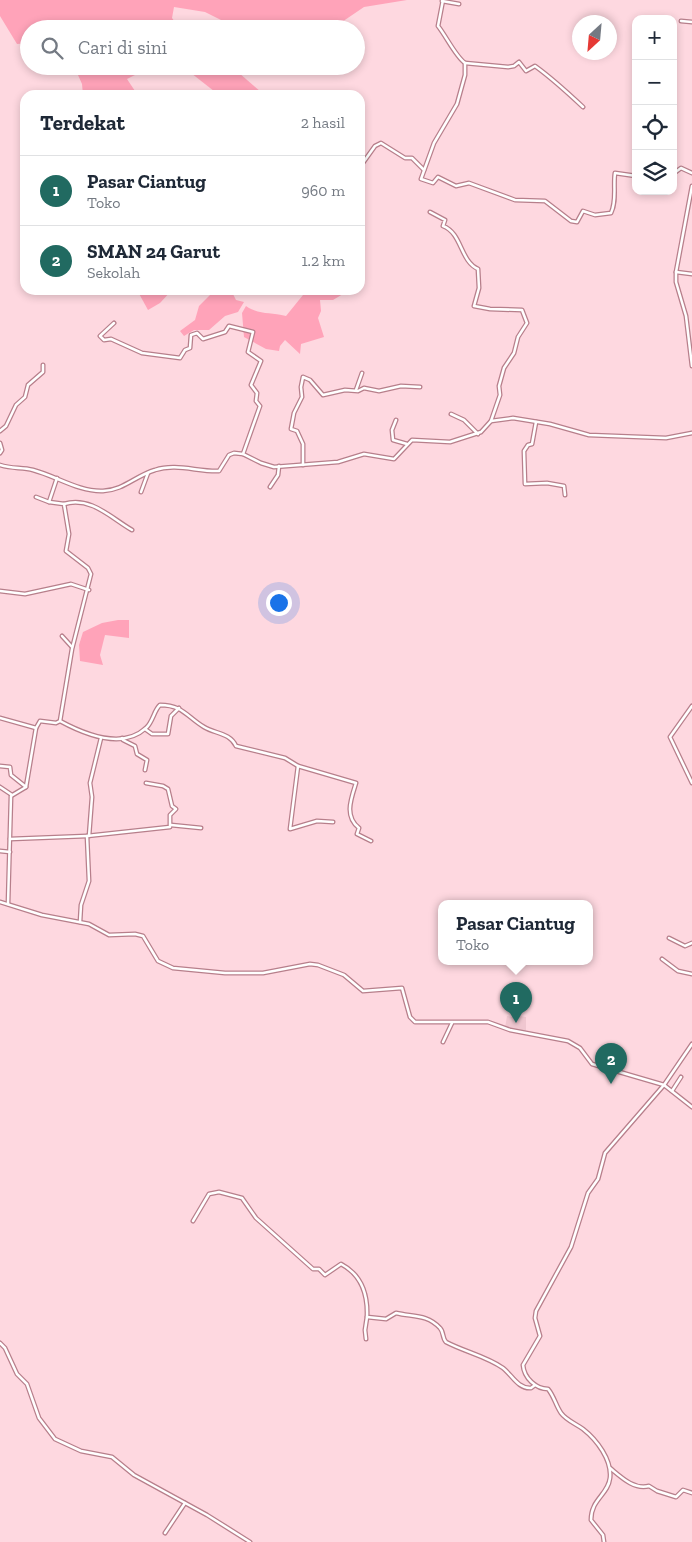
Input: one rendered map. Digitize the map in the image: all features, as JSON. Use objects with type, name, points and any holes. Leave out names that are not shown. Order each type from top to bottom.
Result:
[{"type":"street","points":[[460,4],[443,0],[438,26],[454,48],[457,57],[464,63],[514,66],[520,62],[526,71],[535,66],[555,80],[583,108]]},
{"type":"street","points":[[681,21],[692,22]]},
{"type":"street","points":[[464,63],[465,75],[456,104],[434,143],[421,179],[430,183],[438,177],[454,186],[469,183],[515,200],[545,201],[572,221],[577,222],[584,211],[594,215],[611,213],[616,189],[615,173],[632,175]]},
{"type":"street","points":[[365,160],[375,146],[381,143],[405,158],[412,158],[424,170]]},
{"type":"street","points":[[677,170],[679,168],[692,173]]},
{"type":"street","points":[[692,186],[676,272],[676,282],[686,316],[692,366]]},
{"type":"street","points":[[0,465],[14,470],[34,470],[95,491],[103,491],[124,487],[149,472],[164,468],[178,467],[217,471],[222,469],[230,455],[234,453],[244,454],[268,466],[338,462],[364,454],[394,460],[404,450],[406,444],[412,440],[450,442],[478,434],[492,421],[500,395],[499,386],[504,368],[514,353],[518,337],[526,324],[526,318],[522,310],[490,310],[474,306],[479,288],[478,270],[471,266],[453,230],[443,226],[444,220],[430,212]]},
{"type":"street","points":[[676,272],[692,274]]},
{"type":"street","points":[[114,324],[100,336],[104,340],[110,339],[143,353],[180,358],[185,350],[190,348],[191,335],[197,334],[203,339],[225,332],[229,326],[253,332],[248,352],[261,361],[251,385],[257,393],[256,401],[260,406],[244,454]]},
{"type":"street","points":[[0,431],[6,426],[15,406],[25,397],[28,385],[43,372],[43,365]]},
{"type":"street","points":[[356,391],[362,373]]},
{"type":"street","points":[[303,465],[302,444],[297,431],[291,428],[294,413],[302,397],[301,387],[304,377],[310,380],[324,395],[344,390],[356,391],[364,388],[379,391],[401,386],[420,387]]},
{"type":"street","points":[[451,414],[464,420],[478,434]]},
{"type":"street","points":[[492,421],[513,418],[589,434],[666,438],[692,433]]},
{"type":"street","points":[[396,420],[392,430],[393,440],[406,444]]},
{"type":"street","points":[[536,422],[532,444],[528,445],[524,451],[524,484],[547,483],[564,486],[565,495]]},
{"type":"street","points":[[0,443],[2,450],[0,453]]},
{"type":"street","points":[[270,487],[278,475],[279,466]]},
{"type":"street","points":[[141,492],[149,472]]},
{"type":"street","points":[[49,502],[57,478]]},
{"type":"street","points":[[36,497],[49,502],[64,504],[77,501],[95,507],[132,530]]},
{"type":"street","points":[[60,720],[72,646],[88,590],[90,571],[66,551],[68,534],[64,504]]},
{"type":"street","points":[[0,591],[25,594],[72,584],[88,590]]},
{"type":"street","points":[[62,636],[72,646]]},
{"type":"street","points":[[60,720],[101,738],[122,738],[145,729],[154,717],[158,706],[179,708],[188,712],[202,726],[232,738],[236,746],[284,758],[298,766],[356,783],[349,815],[353,823],[359,828],[357,834],[371,841]]},
{"type":"street","points":[[692,706],[674,731],[670,740],[692,783]]},
{"type":"street","points":[[145,729],[152,734],[168,734],[171,716],[179,708]]},
{"type":"street","points":[[0,718],[36,728]]},
{"type":"street","points":[[12,795],[24,790],[26,787],[36,728],[40,721],[56,723],[60,720]]},
{"type":"street","points":[[80,922],[81,905],[89,881],[88,836],[92,797],[90,783],[101,738]]},
{"type":"street","points":[[122,738],[135,746],[137,754],[147,760],[145,770]]},
{"type":"street","points":[[0,766],[10,767],[11,775],[26,787]]},
{"type":"street","points":[[298,766],[290,829],[316,822],[333,822]]},
{"type":"street","points":[[146,783],[163,786],[168,790],[172,805],[176,809],[170,815],[171,825]]},
{"type":"street","points":[[0,787],[12,795]]},
{"type":"street","points":[[8,904],[12,795]]},
{"type":"street","points":[[10,839],[88,836],[162,829],[171,825],[201,828]]},
{"type":"street","points":[[0,851],[10,852]]},
{"type":"street","points":[[0,902],[48,917],[89,924],[109,935],[135,934],[143,936],[158,961],[179,970],[263,973],[310,964],[328,967],[336,971],[363,992],[402,988],[410,1017],[415,1022],[488,1022],[510,1030],[568,1041],[580,1048],[592,1064],[664,1085],[692,1107]]},
{"type":"street","points":[[669,938],[685,946],[692,943]]},
{"type":"street","points":[[662,959],[678,971],[692,974]]},
{"type":"street","points":[[443,1042],[452,1023]]},
{"type":"street","points":[[692,1044],[664,1085],[605,1153],[598,1179],[588,1193],[569,1253],[536,1311],[535,1318],[540,1336],[523,1365],[525,1374],[535,1385],[548,1389],[562,1414],[595,1441],[610,1468],[624,1480],[641,1488],[649,1486],[656,1491],[676,1497],[683,1490],[692,1493]]},
{"type":"street","points":[[672,1091],[681,1077]]},
{"type":"street","points":[[193,1221],[209,1194],[219,1192],[242,1198],[256,1218],[313,1269],[318,1269],[324,1275],[340,1264],[352,1270],[367,1296],[366,1338]]},
{"type":"street","points":[[368,1317],[386,1319],[396,1313],[407,1316],[422,1315],[442,1329],[443,1339],[447,1343],[488,1359],[505,1370],[523,1388],[530,1388],[535,1385]]},
{"type":"street","points":[[0,1343],[5,1348],[18,1374],[27,1384],[39,1418],[55,1438],[81,1451],[98,1455],[109,1455],[134,1475],[250,1542]]},
{"type":"street","points":[[604,1542],[604,1535],[593,1524],[591,1515],[594,1504],[609,1484],[610,1468]]},
{"type":"street","points":[[165,1532],[184,1503]]},
{"type":"shaded area","points":[[0,0],[407,0],[364,7],[345,20],[221,20],[205,12],[174,7],[172,18],[173,20],[20,20],[20,44],[17,44],[0,16]]},
{"type":"shaded area","points":[[78,75],[135,75],[127,79],[134,90],[83,90]]},
{"type":"shaded area","points":[[193,75],[241,75],[259,90],[213,90]]},
{"type":"shaded area","points":[[140,295],[167,295],[160,303],[148,310]]},
{"type":"shaded area","points":[[210,295],[234,295],[236,300],[244,302],[238,312],[225,316],[209,330],[194,330],[184,336],[180,331],[195,320],[199,306]]},
{"type":"shaded area","points":[[303,295],[341,295],[333,300],[320,300],[321,311],[318,318],[324,337],[301,344],[300,354],[285,340],[280,346],[279,351],[266,349],[244,337],[242,313],[246,306],[260,312],[286,316]]},
{"type":"shaded area","points":[[129,620],[129,638],[105,635],[100,655],[103,665],[80,661],[79,645],[83,632],[102,623]]},
{"type":"shaded area","points":[[513,1015],[526,1017],[526,1031],[505,1028],[507,1016],[513,1017]]},
{"type":"place","name":"Pasar Ciantug","points":[[516,1023]]},
{"type":"place","name":"SMAN 24 Garut","points":[[611,1084]]}]
